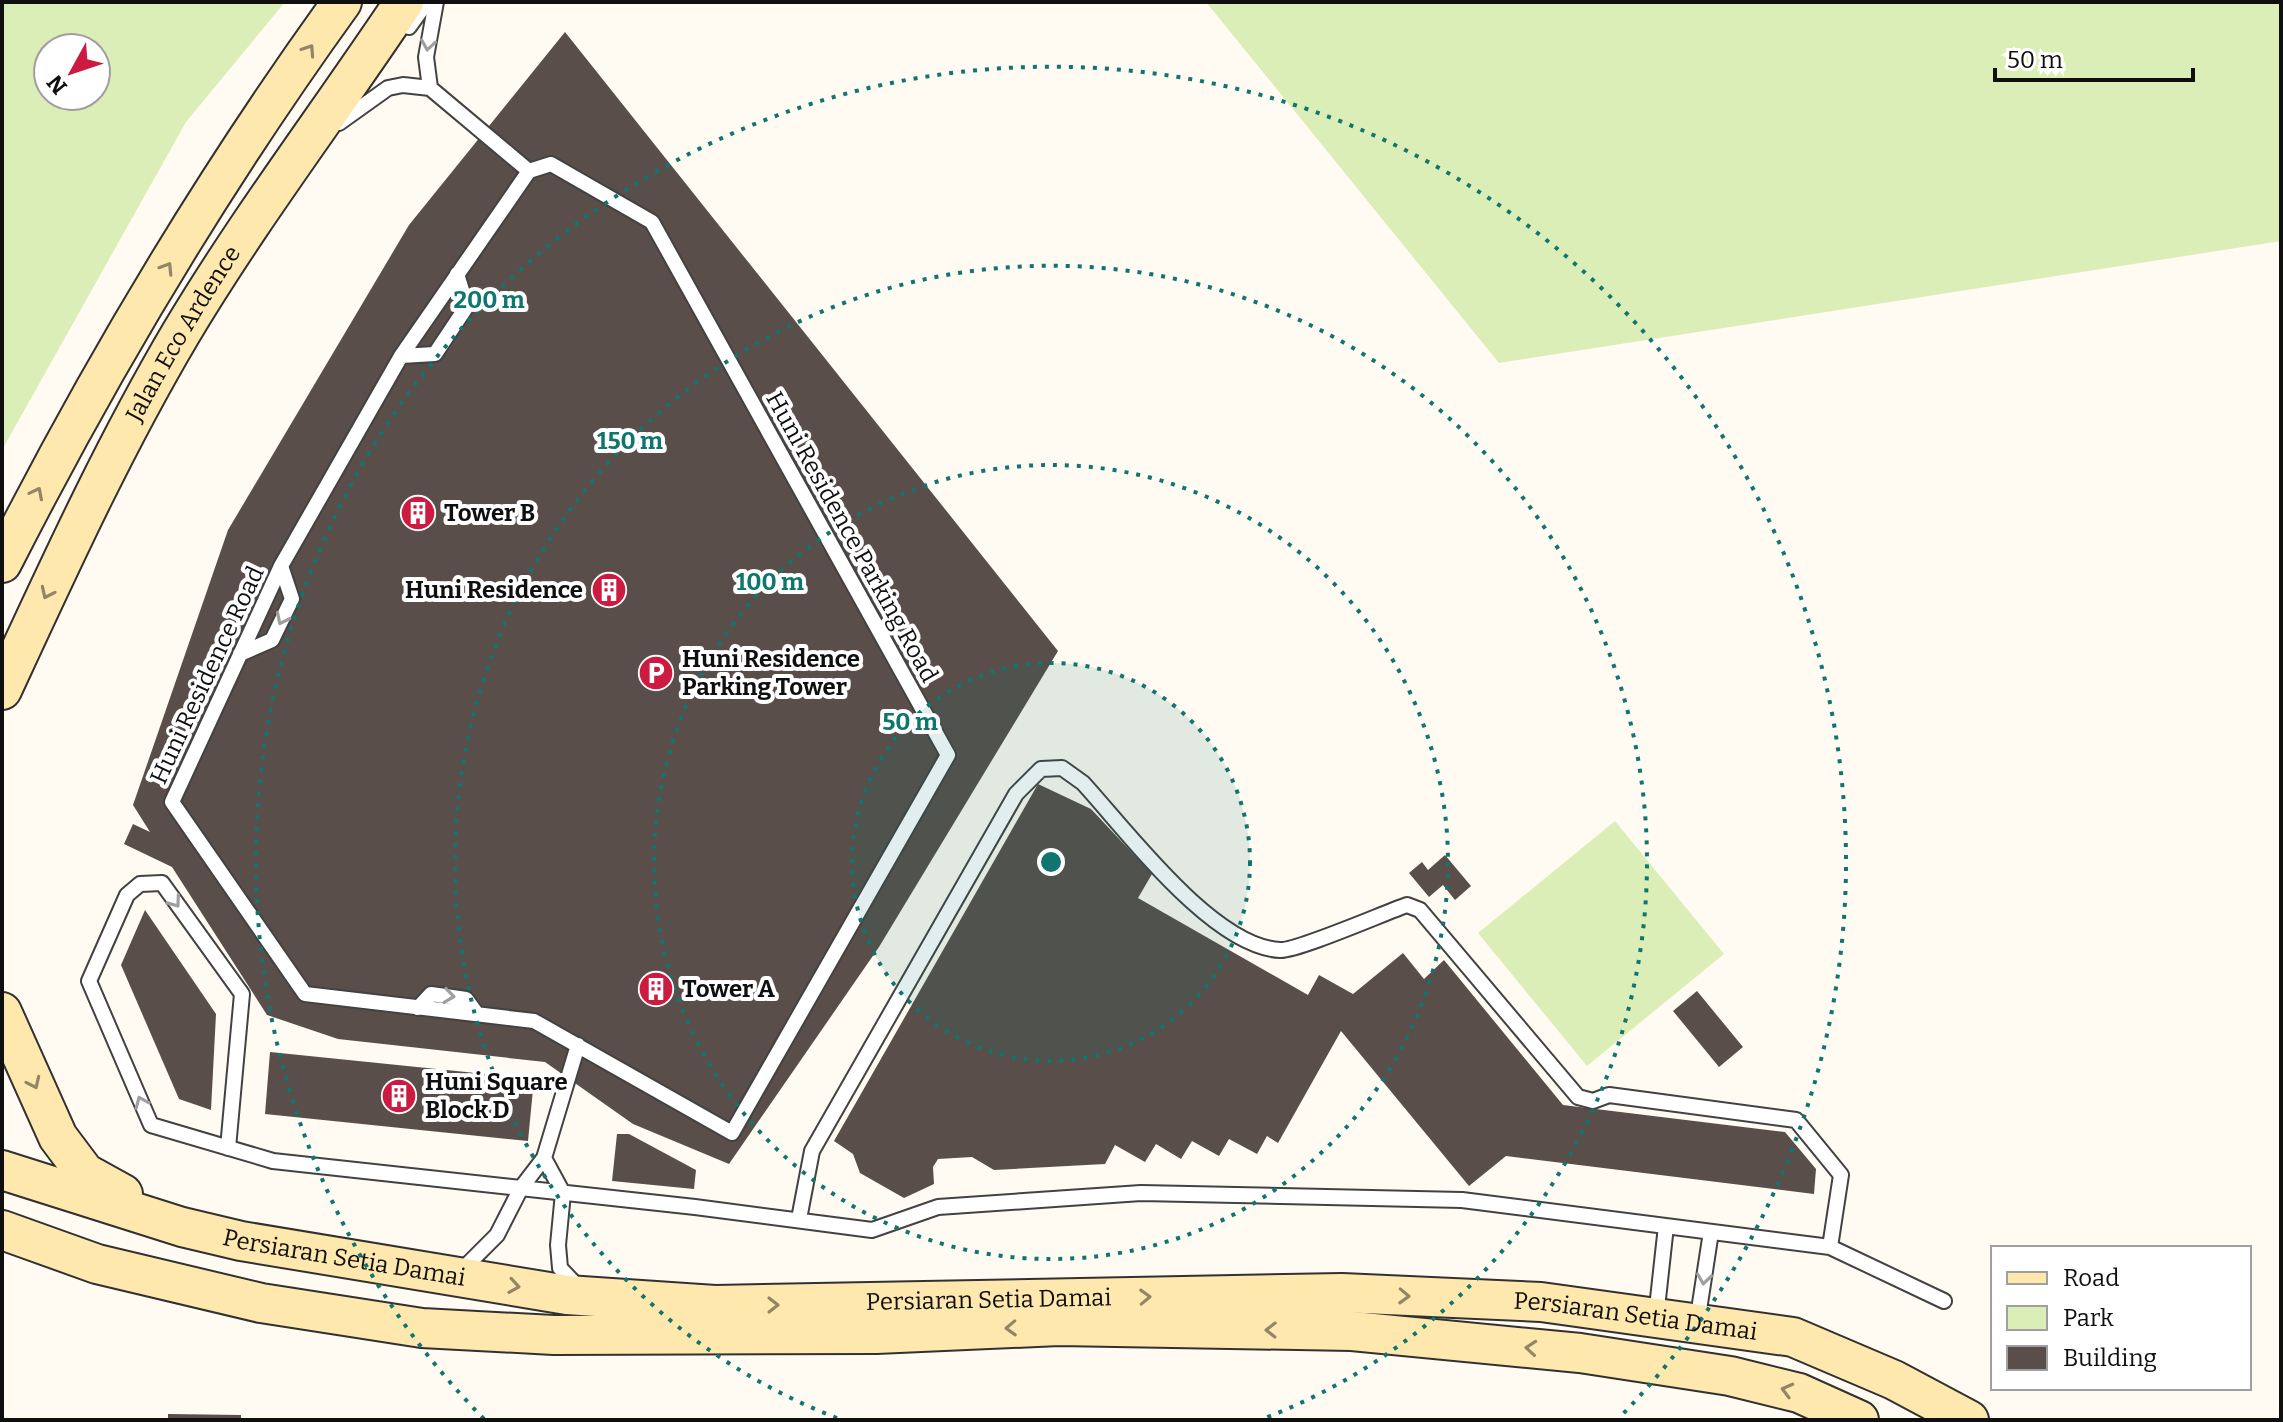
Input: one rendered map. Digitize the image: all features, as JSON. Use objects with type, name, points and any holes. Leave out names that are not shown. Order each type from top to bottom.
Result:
[{"type":"street","name":"Jalan Eco Ardence","points":[[2,563],[64,440],[144,305],[254,131],[342,2]]},
{"type":"street","name":"Jalan Eco Ardence","points":[[2,690],[104,471],[195,312],[292,162],[404,18]]},
{"type":"street","points":[[2,1012],[58,1137],[85,1173],[182,1227]]},
{"type":"street","name":"Persiaran Setia Damai","points":[[2,1170],[182,1227],[255,1244],[587,1296],[715,1305],[1342,1293],[1541,1302],[1793,1337],[1894,1380],[1969,1420]]},
{"type":"street","name":"Persiaran Setia Damai","points":[[2,1230],[97,1264],[261,1303],[422,1328],[554,1335],[876,1334],[1059,1326],[1352,1331],[1580,1353],[1730,1376],[1799,1393],[1859,1420]]},
{"type":"street","points":[[2,1252],[97,1264]]},
{"type":"lane","points":[[404,18],[427,2]]},
{"type":"lane","points":[[430,88],[426,57],[436,2]]},
{"type":"lane","points":[[195,312],[236,273],[336,125],[379,68]]},
{"type":"lane","points":[[336,125],[388,88],[403,85],[430,88],[529,171]]},
{"type":"lane","name":"Huni Residence Parking Road","points":[[529,171],[551,164],[652,222],[948,755],[732,1133],[578,1045]]},
{"type":"lane","name":"Huni Residence Road","points":[[529,171],[401,356],[281,566],[172,802],[305,994],[534,1021],[578,1045]]},
{"type":"lane","points":[[401,356],[435,354],[467,306],[457,274]]},
{"type":"lane","points":[[240,654],[272,640],[292,599],[281,566]]},
{"type":"lane","points":[[799,1219],[812,1151],[1016,794],[1041,769],[1062,768],[1083,783],[1195,905],[1225,929],[1259,947],[1283,951],[1407,905],[1420,910],[1578,1097],[1593,1101],[1609,1095],[1796,1120],[1841,1175],[1830,1247]]},
{"type":"lane","points":[[228,1148],[242,994],[162,883],[140,884],[127,895],[89,981],[151,1125],[228,1148],[273,1161],[799,1219],[872,1230],[938,1207],[1141,1193],[1462,1200],[1830,1247],[1944,1301]]},
{"type":"lane","points":[[455,1276],[497,1235],[521,1188],[544,1158],[578,1045]]},
{"type":"lane","points":[[544,1158],[563,1193],[558,1245],[560,1268],[587,1296]]},
{"type":"lane","points":[[1656,1317],[1666,1226]]},
{"type":"lane","points":[[1697,1325],[1711,1232]]},
{"type":"green space","points":[[2,2],[285,2],[186,122],[2,450]]},
{"type":"green space","points":[[1206,2],[2281,2],[2281,241],[1499,363]]},
{"type":"green space","points":[[1615,821],[1724,954],[1587,1066],[1478,933]]},
{"type":"building","name":"Huni Residence","points":[[565,32],[1058,651],[879,947],[729,1164],[633,1124],[545,1062],[338,1039],[267,1015],[172,867],[124,844],[133,824],[150,832],[133,805],[228,530],[409,225]]},
{"type":"building","points":[[1038,784],[1091,809],[1152,874],[1138,898],[1308,995],[1319,975],[1353,994],[1403,953],[1424,979],[1444,960],[1563,1105],[1785,1132],[1816,1169],[1814,1194],[1506,1156],[1469,1186],[1341,1031],[1278,1143],[1267,1136],[1257,1154],[1229,1139],[1219,1156],[1192,1141],[1181,1159],[1156,1144],[1145,1162],[1115,1145],[1105,1164],[994,1170],[972,1157],[938,1159],[933,1167],[934,1184],[904,1198],[860,1173],[853,1154],[834,1141]]},
{"type":"building","points":[[1445,855],[1471,886],[1455,900],[1443,885],[1429,897],[1409,873],[1422,862],[1428,870]]},
{"type":"building","points":[[145,910],[216,1014],[211,1110],[179,1099],[121,965]]},
{"type":"building","points":[[1697,991],[1743,1047],[1719,1067],[1673,1011]]},
{"type":"building","name":"Huni Square Block D","points":[[270,1052],[534,1079],[528,1141],[265,1114]]},
{"type":"building","points":[[617,1134],[629,1134],[696,1170],[694,1189],[612,1181]]},
{"type":"building","points":[[168,1414],[241,1415],[241,1420],[168,1420]]},
{"type":"place","name":"Tower B","points":[[418,513]]},
{"type":"place","name":"Huni Residence","points":[[609,590]]},
{"type":"place","name":"Huni Residence Parking Tower","points":[[656,673]]},
{"type":"place","name":"Tower A","points":[[656,989]]},
{"type":"place","name":"Huni Square Block D","points":[[399,1096]]}]
